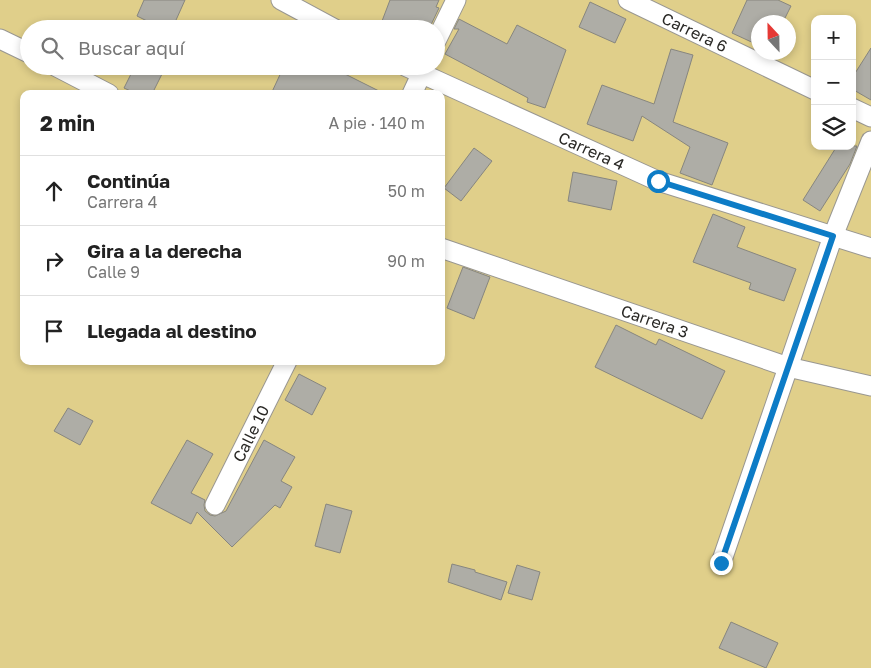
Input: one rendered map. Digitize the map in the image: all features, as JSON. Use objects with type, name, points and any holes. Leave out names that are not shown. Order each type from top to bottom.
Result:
[{"type":"street","points":[[281,0],[318,20]]},
{"type":"street","points":[[445,23],[456,0]]},
{"type":"street","name":"Carrera 6","points":[[628,0],[811,88]]},
{"type":"street","points":[[0,38],[20,48]]},
{"type":"street","points":[[72,75],[101,90]]},
{"type":"street","points":[[413,90],[416,75]]},
{"type":"street","name":"Carrera 4","points":[[430,75],[658,181],[871,248]]},
{"type":"street","points":[[856,110],[871,117]]},
{"type":"street","points":[[721,563],[833,236],[871,141]]},
{"type":"street","name":"Carrera 3","points":[[445,249],[788,367],[871,386]]},
{"type":"street","name":"Calle 10","points":[[215,505],[285,365]]},
{"type":"shaded area","points":[[0,0],[871,0],[871,668],[0,668]]},
{"type":"building","points":[[144,0],[185,0],[176,20],[145,20],[137,16]]},
{"type":"building","points":[[390,0],[439,0],[436,7],[439,8],[433,20],[382,20]]},
{"type":"building","points":[[747,0],[778,0],[791,6],[786,15],[751,15],[751,42],[732,33]]},
{"type":"building","points":[[590,2],[626,19],[615,43],[579,27]]},
{"type":"building","points":[[459,19],[507,44],[517,25],[566,50],[545,108],[527,102],[528,98],[445,54],[459,29],[454,29]]},
{"type":"building","points":[[871,48],[871,100],[856,91],[856,72]]},
{"type":"building","points":[[671,49],[693,55],[673,122],[728,143],[712,185],[680,173],[690,147],[642,116],[633,141],[587,124],[602,85],[654,104]]},
{"type":"building","points":[[130,75],[162,75],[154,90],[128,90],[124,88]]},
{"type":"building","points":[[280,75],[347,75],[377,90],[273,90]]},
{"type":"building","points":[[474,148],[492,161],[461,201],[445,189]]},
{"type":"building","points":[[834,150],[855,150],[850,164],[820,211],[803,200]]},
{"type":"building","points":[[573,172],[617,181],[611,210],[568,201]]},
{"type":"building","points":[[713,214],[745,227],[737,247],[796,269],[784,301],[749,289],[751,283],[693,262]]},
{"type":"building","points":[[463,267],[490,277],[474,319],[447,308]]},
{"type":"building","points":[[616,325],[656,345],[659,339],[725,371],[702,419],[595,367]]},
{"type":"building","points":[[299,374],[326,388],[312,415],[285,400]]},
{"type":"building","points":[[68,408],[93,421],[80,445],[54,431]]},
{"type":"building","points":[[187,440],[213,454],[191,493],[205,500],[205,511],[215,516],[226,511],[264,440],[295,457],[281,481],[292,487],[280,508],[275,505],[232,547],[197,512],[191,524],[151,503]]},
{"type":"building","points":[[326,504],[352,511],[340,553],[315,546]]},
{"type":"building","points":[[452,564],[507,582],[501,600],[448,582]]},
{"type":"building","points":[[517,565],[540,572],[532,600],[508,593]]},
{"type":"building","points":[[731,622],[778,643],[766,668],[719,648]]},
{"type":"route","points":[[658,181],[833,236],[721,563]]}]
